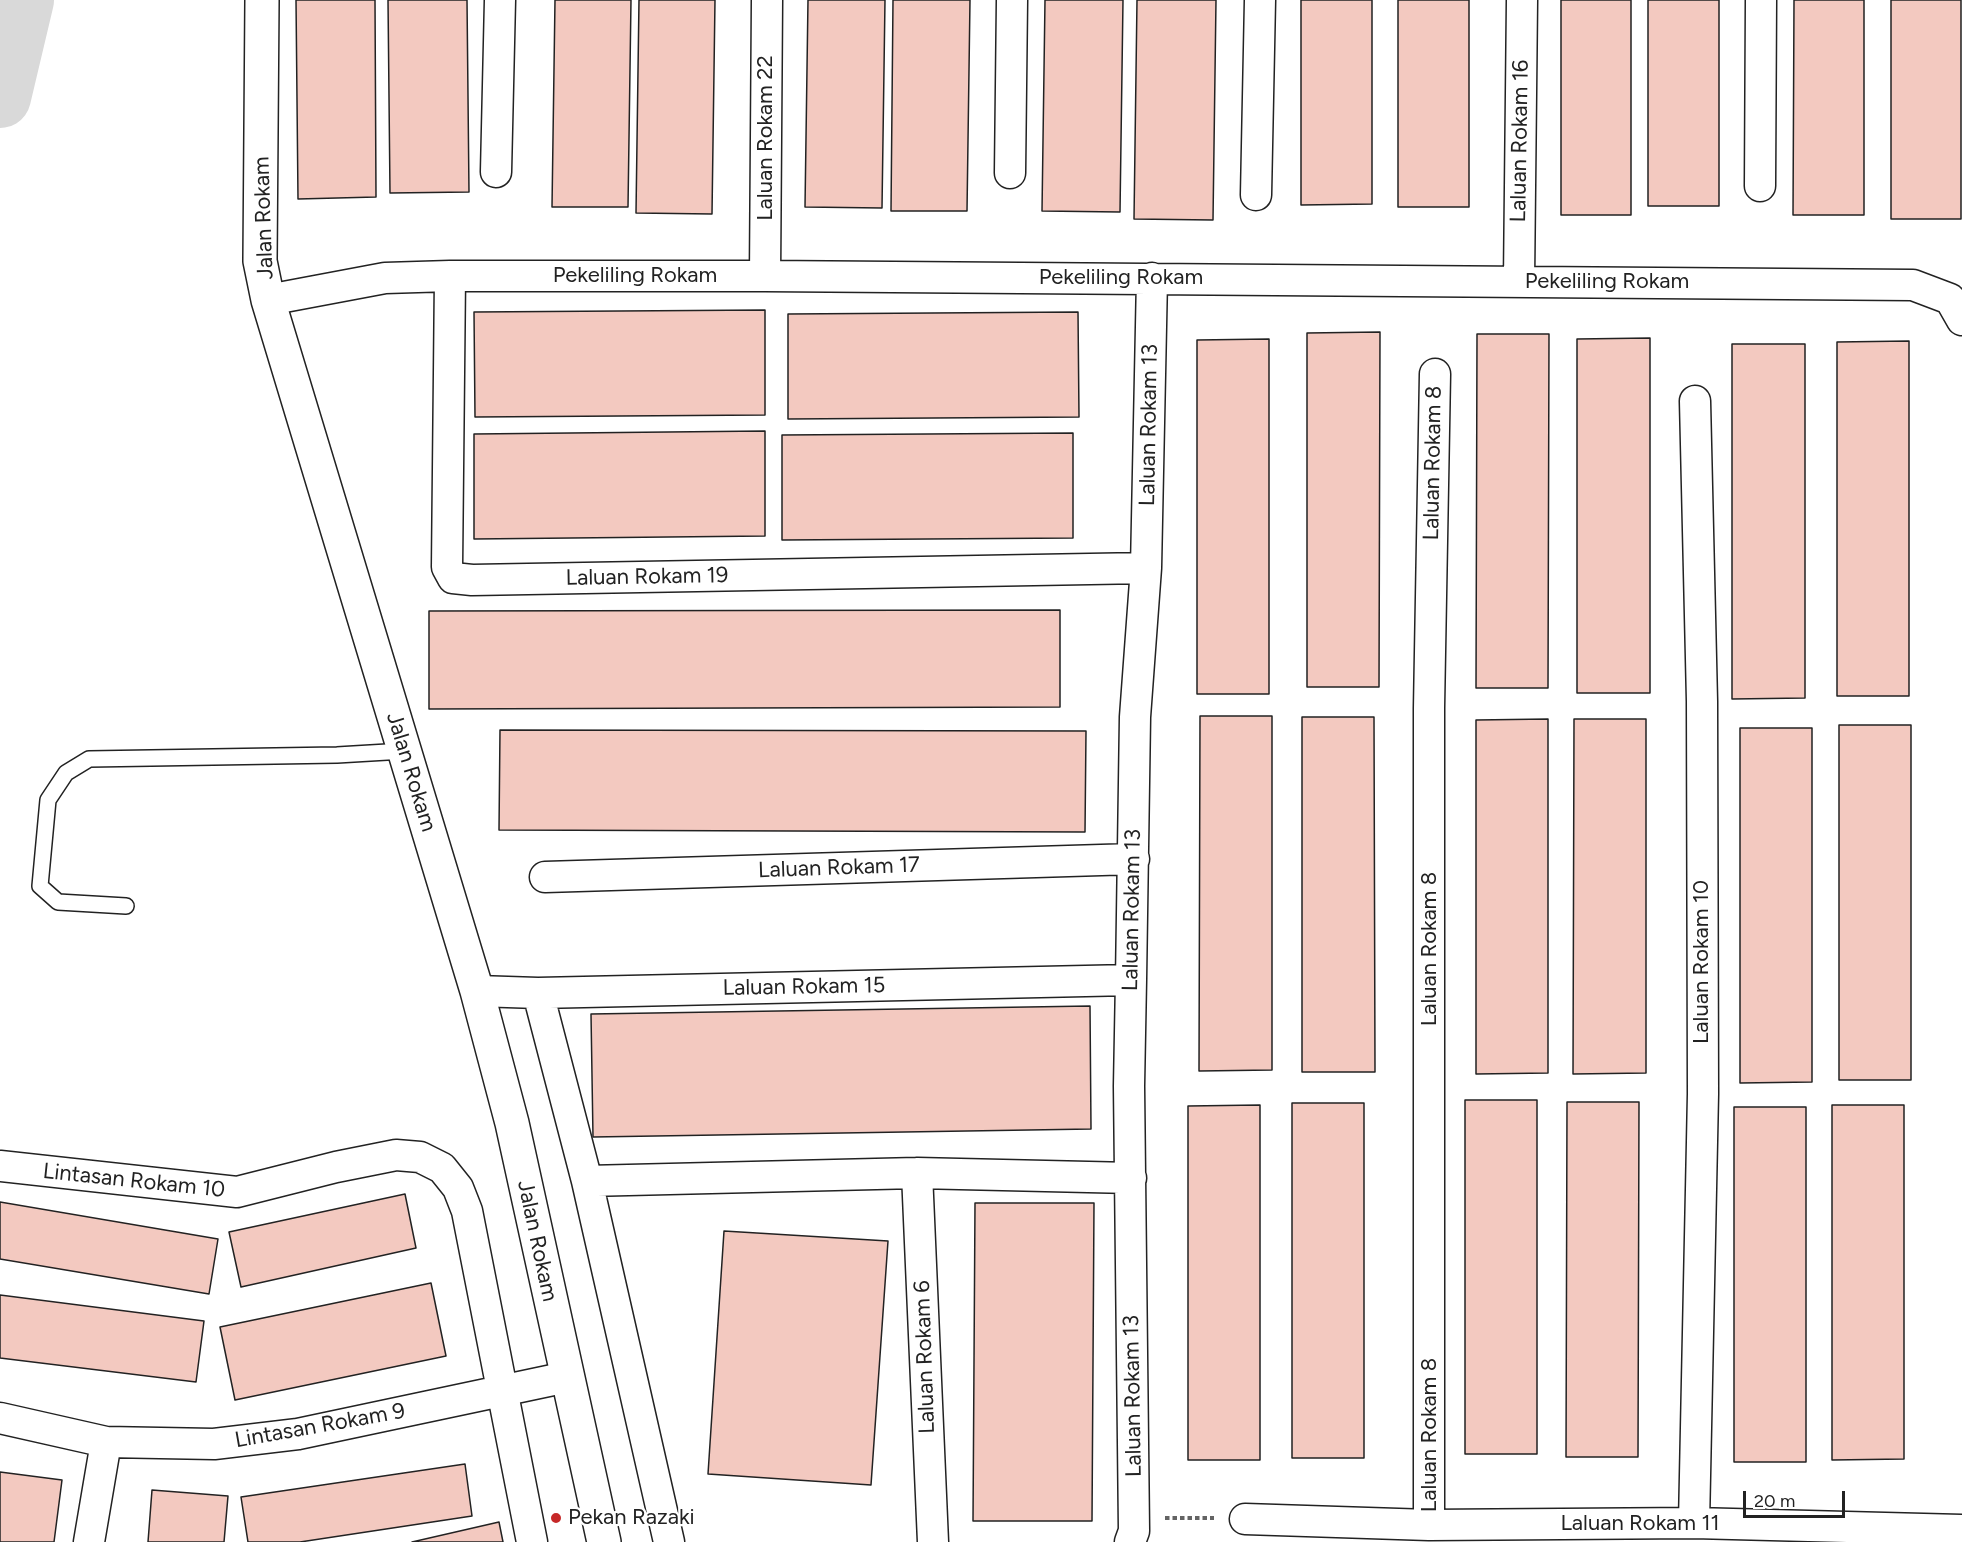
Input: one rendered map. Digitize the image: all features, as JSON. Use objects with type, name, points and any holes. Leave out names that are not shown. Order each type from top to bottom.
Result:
[{"type":"main road","name":"Jalan Rokam","points":[[262,0],[260,261],[268,300],[477,991],[512,1123],[604,1542]]},
{"type":"street","points":[[496,172],[500,0]]},
{"type":"street","name":"Laluan Rokam 22","points":[[765,276],[767,0]]},
{"type":"street","points":[[1010,173],[1012,0]]},
{"type":"street","points":[[1256,195],[1260,0]]},
{"type":"street","name":"Laluan Rokam 16","points":[[1519,281],[1522,0]]},
{"type":"street","points":[[1760,186],[1761,0]]},
{"type":"street","name":"Pekeliling Rokam","points":[[268,300],[385,278],[450,276],[1152,278],[1913,285],[1950,299],[1962,320]]},
{"type":"street","name":"Laluan Rokam 19","points":[[450,276],[447,567],[453,578],[496,580],[1146,568]]},
{"type":"street","name":"Laluan Rokam 13","points":[[1132,1530],[1131,981],[1135,717],[1146,568],[1152,278]]},
{"type":"street","name":"Laluan Rokam 8","points":[[1429,1525],[1429,708],[1435,374]]},
{"type":"street","name":"Laluan Rokam 10","points":[[1694,1523],[1702,1094],[1702,701],[1695,401]]},
{"type":"street","name":"Laluan Rokam 17","points":[[545,877],[1134,859]]},
{"type":"street","name":"Laluan Rokam 15","points":[[477,991],[538,993],[1131,981]]},
{"type":"street","points":[[538,993],[587,1181],[669,1542]]},
{"type":"street","name":"Lintasan Rokam 10","points":[[0,1166],[237,1192],[336,1167],[396,1155],[420,1157],[442,1168],[458,1188],[467,1210],[504,1391]]},
{"type":"street","points":[[587,1181],[917,1173],[1131,1178]]},
{"type":"street","name":"Laluan Rokam 6","points":[[917,1173],[933,1542]]},
{"type":"street","name":"Lintasan Rokam 9","points":[[0,1419],[106,1442],[214,1444],[298,1434],[567,1377]]},
{"type":"street","points":[[504,1391],[532,1542]]},
{"type":"street","points":[[89,1542],[106,1442]]},
{"type":"street","name":"Laluan Rokam 11","points":[[1245,1519],[1429,1525],[1694,1523],[1962,1530]]},
{"type":"lane","points":[[126,906],[58,902],[40,885],[48,800],[66,773],[88,759],[337,755],[404,751]]},
{"type":"path","points":[[1132,1530],[1245,1519]]},
{"type":"building","points":[[296,0],[375,0],[376,197],[298,199]]},
{"type":"building","points":[[388,0],[467,0],[469,192],[390,193]]},
{"type":"building","points":[[555,0],[631,0],[628,207],[552,207]]},
{"type":"building","points":[[639,0],[715,0],[712,214],[636,213]]},
{"type":"building","points":[[808,0],[885,0],[882,208],[805,207]]},
{"type":"building","points":[[893,0],[970,0],[967,211],[891,211]]},
{"type":"building","points":[[1045,0],[1123,0],[1120,212],[1042,211]]},
{"type":"building","points":[[1137,0],[1216,0],[1213,220],[1134,219]]},
{"type":"building","points":[[1301,0],[1372,0],[1372,204],[1301,205]]},
{"type":"building","points":[[1398,0],[1469,0],[1469,207],[1398,207]]},
{"type":"building","points":[[1561,0],[1631,0],[1631,215],[1561,215]]},
{"type":"building","points":[[1648,0],[1719,0],[1719,206],[1648,206]]},
{"type":"building","points":[[1794,0],[1864,0],[1864,215],[1793,215]]},
{"type":"building","points":[[1891,0],[1961,0],[1961,219],[1891,219]]},
{"type":"building","points":[[765,310],[765,415],[475,417],[474,312]]},
{"type":"building","points":[[1078,312],[1079,417],[788,419],[788,314]]},
{"type":"building","points":[[1380,332],[1379,687],[1307,687],[1307,333]]},
{"type":"building","points":[[1477,334],[1549,334],[1548,688],[1476,688]]},
{"type":"building","points":[[1650,338],[1650,693],[1577,693],[1577,339]]},
{"type":"building","points":[[1269,339],[1269,694],[1197,694],[1197,340]]},
{"type":"building","points":[[1909,341],[1909,696],[1837,696],[1837,342]]},
{"type":"building","points":[[1732,344],[1805,344],[1805,698],[1732,699]]},
{"type":"building","points":[[765,431],[765,536],[474,539],[474,434]]},
{"type":"building","points":[[1073,433],[1073,538],[782,540],[782,435]]},
{"type":"building","points":[[1060,610],[1060,707],[429,709],[429,611]]},
{"type":"building","points":[[1200,716],[1272,716],[1272,1070],[1199,1071]]},
{"type":"building","points":[[1302,717],[1374,717],[1375,1072],[1302,1072]]},
{"type":"building","points":[[1548,719],[1548,1073],[1476,1074],[1476,720]]},
{"type":"building","points":[[1574,719],[1646,719],[1646,1073],[1573,1074]]},
{"type":"building","points":[[1839,725],[1911,725],[1911,1080],[1839,1080]]},
{"type":"building","points":[[1740,728],[1812,728],[1812,1082],[1740,1083]]},
{"type":"building","points":[[500,730],[1086,731],[1085,832],[499,830]]},
{"type":"building","points":[[1090,1006],[1091,1129],[593,1137],[591,1014]]},
{"type":"building","points":[[1465,1100],[1537,1100],[1537,1454],[1465,1454]]},
{"type":"building","points":[[1567,1102],[1639,1102],[1638,1457],[1566,1457]]},
{"type":"building","points":[[1292,1103],[1364,1103],[1364,1458],[1292,1458]]},
{"type":"building","points":[[1260,1105],[1260,1460],[1188,1460],[1188,1106]]},
{"type":"building","points":[[1832,1105],[1904,1105],[1904,1459],[1832,1460]]},
{"type":"building","points":[[1734,1107],[1806,1107],[1806,1462],[1734,1462]]},
{"type":"building","points":[[405,1194],[416,1248],[241,1287],[229,1232]]},
{"type":"building","points":[[0,1202],[218,1239],[209,1294],[0,1259]]},
{"type":"building","points":[[975,1203],[1094,1203],[1092,1521],[973,1521]]},
{"type":"building","points":[[724,1231],[888,1241],[871,1485],[708,1474]]},
{"type":"building","points":[[431,1283],[446,1356],[235,1400],[220,1327]]},
{"type":"building","points":[[0,1295],[204,1321],[196,1382],[0,1358]]},
{"type":"building","points":[[465,1464],[472,1516],[300,1542],[248,1542],[241,1497]]},
{"type":"building","points":[[0,1472],[62,1480],[54,1542],[0,1542]]},
{"type":"building","points":[[152,1490],[228,1496],[224,1542],[148,1542]]},
{"type":"building","points":[[499,1522],[503,1542],[412,1542]]},
{"type":"waterway","points":[[0,97],[23,0]]},
{"type":"place","name":"Pekan Razaki","points":[[556,1518]]}]
